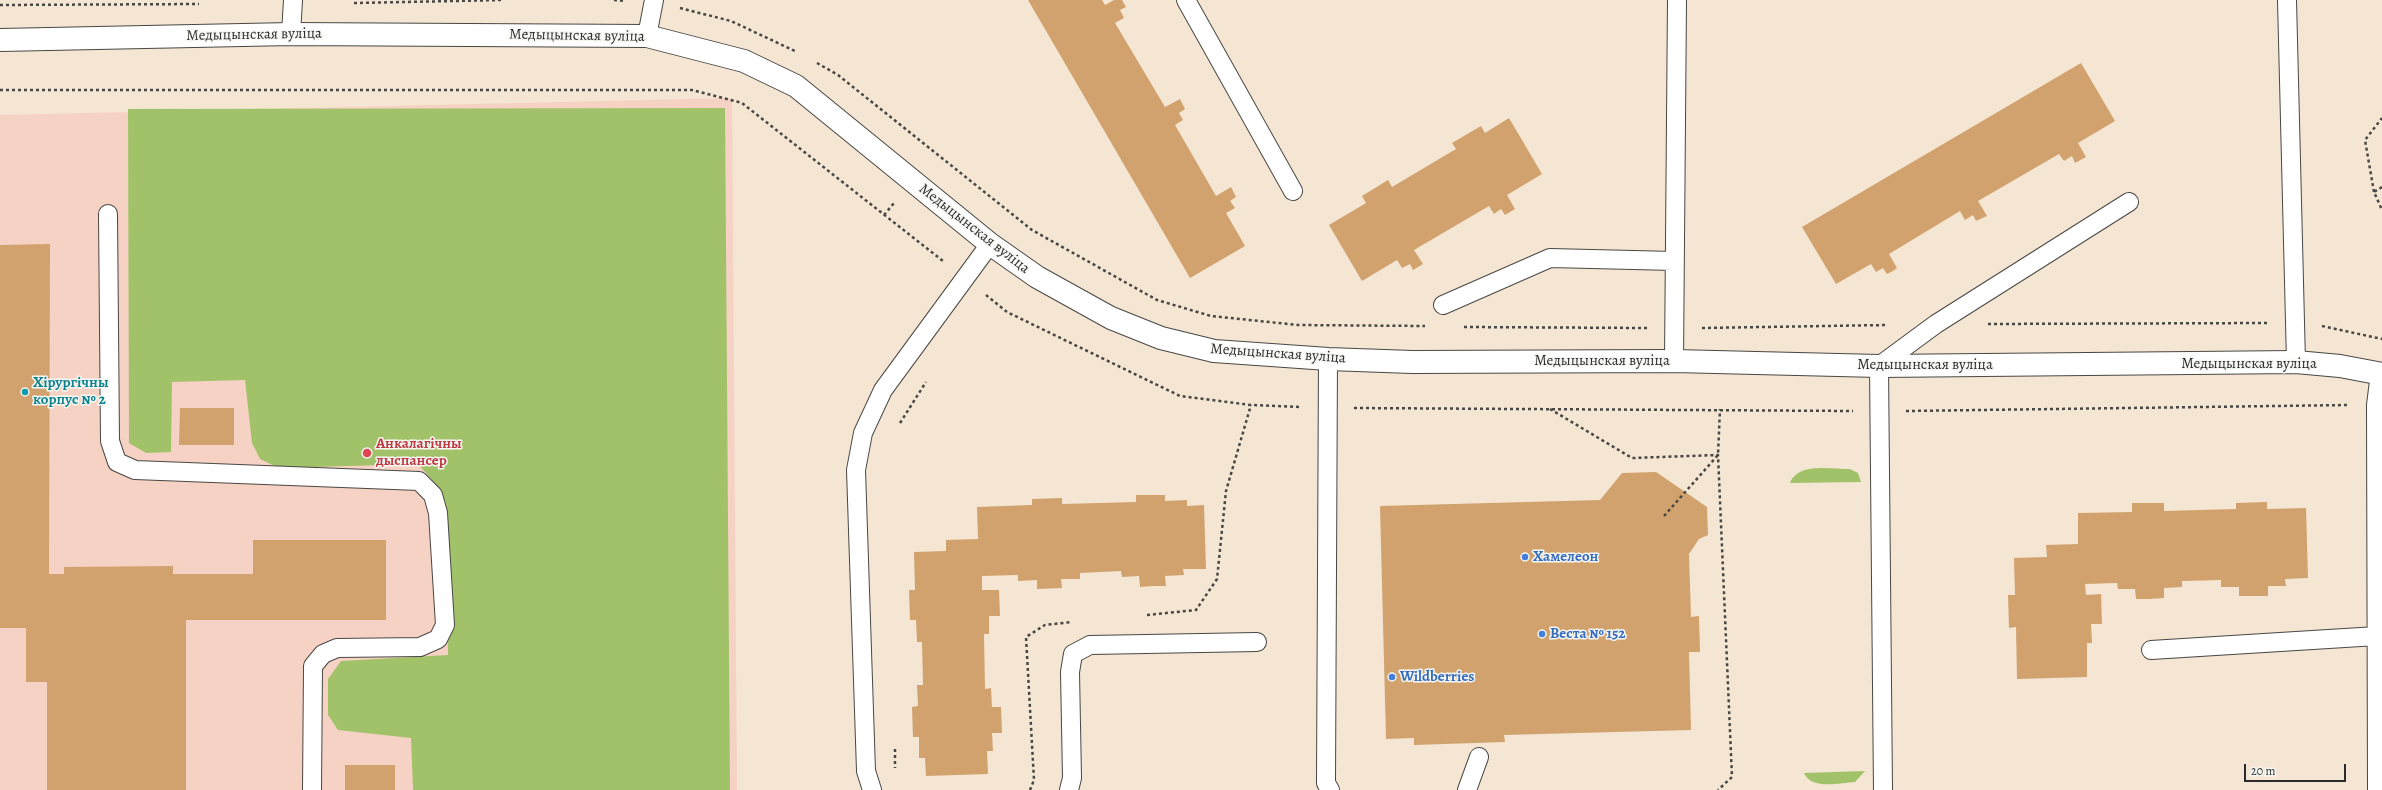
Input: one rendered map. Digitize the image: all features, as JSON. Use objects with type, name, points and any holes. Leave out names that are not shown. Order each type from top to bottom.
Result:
[{"type":"street","name":"Медыцынская вуліца","points":[[0,40],[291,34],[647,36],[744,61],[796,86],[990,244],[1037,277],[1111,318],[1161,338],[1214,351],[1328,359],[1412,362],[1674,361],[1879,366],[2296,362],[2340,366],[2381,374]]},
{"type":"lane","points":[[291,34],[293,0]]},
{"type":"lane","points":[[1186,0],[1293,191]]},
{"type":"lane","points":[[1674,361],[1677,0]]},
{"type":"lane","points":[[2287,0],[2296,362]]},
{"type":"lane","points":[[647,36],[653,1]]},
{"type":"lane","points":[[1883,790],[1879,366],[1936,324],[2130,202]]},
{"type":"lane","points":[[108,214],[110,441],[117,462],[135,470],[419,481],[433,494],[438,513],[445,625],[438,639],[420,647],[337,648],[323,654],[313,666],[312,790]]},
{"type":"lane","points":[[872,790],[866,771],[856,470],[863,433],[883,390],[990,244]]},
{"type":"lane","points":[[1443,305],[1550,258],[1674,261]]},
{"type":"lane","points":[[1328,359],[1326,783],[1330,790]]},
{"type":"lane","points":[[2377,790],[2376,405],[2381,374]]},
{"type":"lane","points":[[2151,650],[2377,636]]},
{"type":"lane","points":[[1069,790],[1072,778],[1070,672],[1073,654],[1090,645],[1257,642]]},
{"type":"lane","points":[[1467,790],[1479,757]]},
{"type":"path","points":[[614,0],[653,1],[731,21],[800,53]]},
{"type":"path","points":[[813,61],[838,75],[1032,230],[1156,300],[1211,316],[1282,323],[1434,326]]},
{"type":"path","points":[[0,90],[692,90],[742,103],[965,277],[1007,312],[1180,396],[1251,405],[1328,408],[1720,409],[1880,412],[2376,405]]},
{"type":"path","points":[[2382,118],[2365,140],[2374,192],[2382,210]]},
{"type":"path","points":[[2374,192],[2382,187]]},
{"type":"path","points":[[1984,324],[2294,323],[2342,329],[2382,338]]},
{"type":"path","points":[[1458,326],[1674,328],[1889,325]]},
{"type":"path","points":[[898,426],[927,379]]},
{"type":"path","points":[[1143,615],[1196,610],[1216,579],[1226,491],[1251,405]]},
{"type":"path","points":[[1550,409],[1632,458],[1718,455]]},
{"type":"path","points":[[1718,790],[1732,777],[1718,455],[1720,409]]},
{"type":"path","points":[[1664,516],[1718,455]]},
{"type":"path","points":[[1030,790],[1034,780],[1026,637],[1045,625],[1075,622]]},
{"type":"path","points":[[895,744],[896,776]]},
{"type":"shaded area","name":"Анкалагічны дыспансер","points":[[732,98],[737,790],[0,790],[0,115]]},
{"type":"green space","name":"Анкалагічны дыспансер","points":[[725,108],[730,790],[413,790],[411,738],[338,730],[328,715],[328,679],[341,661],[448,655],[445,515],[440,489],[418,464],[279,468],[260,459],[252,443],[245,380],[172,382],[171,452],[146,453],[129,443],[128,109]]},
{"type":"green space","points":[[1807,469],[1850,469],[1858,473],[1861,482],[1790,483],[1794,476]]},
{"type":"green space","points":[[1865,771],[1855,782],[1834,784],[1819,784],[1813,782],[1804,773]]},
{"type":"building","points":[[1028,0],[1102,0],[1105,5],[1114,0],[1122,0],[1126,7],[1120,10],[1124,18],[1115,23],[1165,107],[1180,99],[1185,109],[1179,113],[1183,120],[1175,125],[1216,196],[1231,187],[1236,197],[1230,201],[1235,208],[1226,213],[1245,246],[1190,278]]},
{"type":"building","points":[[2081,63],[2115,121],[2078,143],[2086,157],[2075,163],[2072,156],[2064,161],[2059,154],[1978,201],[1987,216],[1976,221],[1973,215],[1965,220],[1960,211],[1889,254],[1897,268],[1893,271],[1887,274],[1883,268],[1876,272],[1871,264],[1836,284],[1802,227]]},
{"type":"building","points":[[1509,118],[1542,174],[1507,195],[1515,209],[1505,215],[1501,209],[1494,214],[1489,206],[1414,250],[1423,264],[1413,270],[1410,264],[1402,268],[1397,260],[1362,281],[1329,225],[1366,203],[1362,196],[1388,180],[1392,187],[1456,149],[1452,143],[1481,126],[1485,133]]},
{"type":"building","name":"Хірургічны корпус № 2","points":[[50,244],[49,574],[64,574],[64,567],[173,566],[173,574],[253,574],[253,540],[386,540],[386,620],[186,620],[186,790],[47,790],[47,682],[26,682],[26,628],[0,628],[0,245]]},
{"type":"building","points":[[180,408],[234,408],[234,445],[179,445]]},
{"type":"building","name":"Веста № 152","points":[[1656,472],[1707,507],[1708,535],[1699,539],[1689,554],[1691,617],[1699,616],[1700,652],[1689,652],[1691,730],[1504,735],[1505,742],[1414,745],[1414,738],[1386,739],[1380,506],[1600,500],[1622,473]]},
{"type":"building","points":[[1136,495],[1165,495],[1165,501],[1187,500],[1187,506],[1204,505],[1206,569],[1183,569],[1184,575],[1165,576],[1166,586],[1140,587],[1139,576],[1122,577],[1121,571],[1080,573],[1080,579],[1061,579],[1062,588],[1037,589],[1037,580],[1018,581],[1018,575],[982,576],[982,590],[999,590],[1000,616],[989,616],[989,634],[984,634],[985,689],[991,688],[992,707],[1001,707],[1002,733],[992,733],[993,751],[987,751],[988,774],[926,776],[925,758],[919,758],[919,737],[913,737],[912,707],[918,706],[917,685],[923,685],[922,642],[917,642],[916,620],[910,620],[909,590],[915,590],[914,552],[946,551],[946,540],[978,539],[977,507],[1032,505],[1032,499],[1062,498],[1062,504],[1136,502]]},
{"type":"building","points":[[2267,502],[2267,509],[2306,508],[2308,578],[2285,579],[2286,586],[2268,586],[2268,596],[2239,596],[2239,587],[2221,587],[2221,580],[2182,581],[2182,587],[2164,588],[2164,598],[2150,599],[2136,599],[2135,589],[2118,589],[2117,583],[2085,584],[2086,595],[2101,594],[2102,624],[2091,624],[2092,643],[2087,643],[2087,677],[2017,679],[2016,627],[2009,628],[2008,595],[2015,595],[2014,558],[2047,557],[2046,545],[2078,544],[2078,513],[2132,512],[2132,503],[2164,503],[2164,511],[2236,509],[2236,503]]},
{"type":"building","points":[[345,765],[395,765],[395,790],[345,790]]},
{"type":"place","name":"Хірургічны корпус № 2","points":[[25,392]]},
{"type":"place","name":"Анкалагічны дыспансер","points":[[367,453]]},
{"type":"place","name":"Хамелеон","points":[[1525,557]]},
{"type":"place","name":"Веста № 152","points":[[1542,634]]},
{"type":"place","name":"Wildberries","points":[[1392,677]]}]
